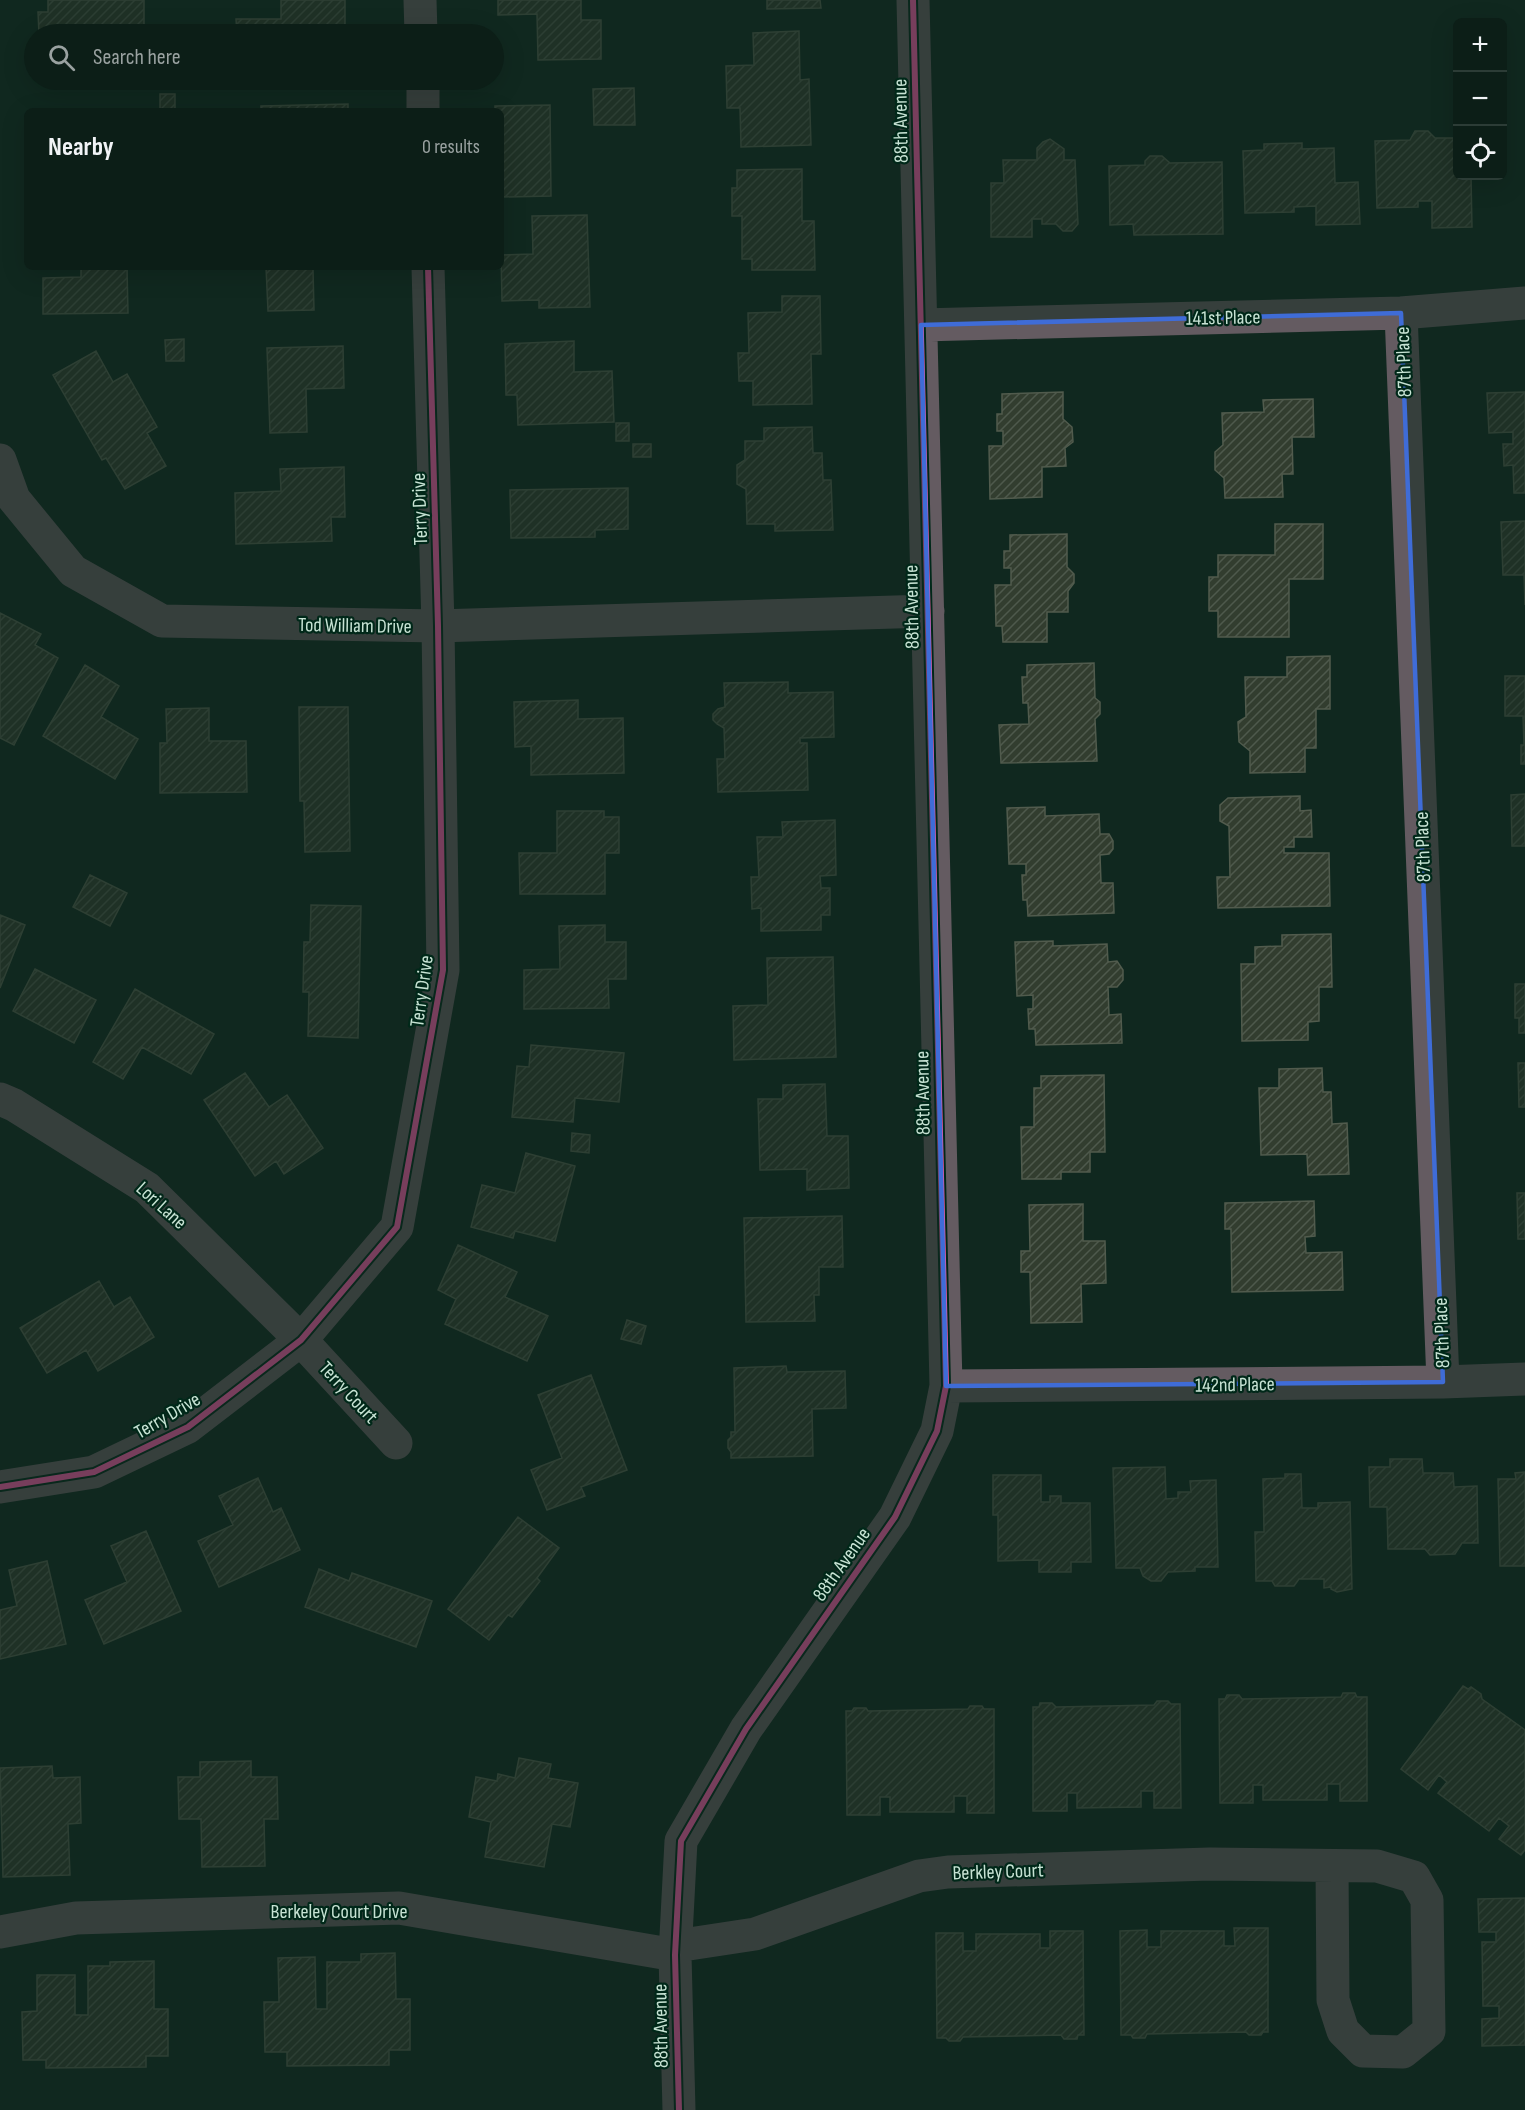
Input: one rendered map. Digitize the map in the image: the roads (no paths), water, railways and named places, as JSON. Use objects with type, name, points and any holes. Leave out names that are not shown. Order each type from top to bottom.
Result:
[{"type":"street","points":[[420,0],[421,24]]},
{"type":"street","name":"88th Avenue","points":[[679,2110],[675,1950],[681,1841],[746,1729],[894,1517],[937,1431],[946,1386],[913,0]]},
{"type":"street","points":[[423,90],[423,108]]},
{"type":"street","name":"Terry Drive","points":[[0,1487],[94,1472],[188,1427],[301,1340],[397,1227],[443,970],[438,626],[428,270]]},
{"type":"street","name":"141st Place","points":[[921,325],[1401,313],[1525,303]]},
{"type":"street","name":"87th Place","points":[[1401,313],[1443,1382]]},
{"type":"street","name":"Tod William Drive","points":[[0,460],[14,499],[73,571],[162,621],[438,626],[928,611]]},
{"type":"street","name":"Lori Lane","points":[[0,1099],[14,1105],[147,1188],[301,1340]]},
{"type":"street","name":"Terry Court","points":[[301,1340],[396,1443]]},
{"type":"street","name":"142nd Place","points":[[946,1386],[1443,1382],[1525,1379]]},
{"type":"street","name":"Berkley Court","points":[[675,1950],[755,1934],[919,1876],[948,1872],[1210,1864],[1377,1866],[1414,1877],[1427,1900],[1429,2031],[1403,2052],[1363,2051],[1343,2031],[1333,2000],[1332,1866]]},
{"type":"street","name":"Berkeley Court Drive","points":[[0,1932],[76,1917],[399,1908],[675,1950]]}]
